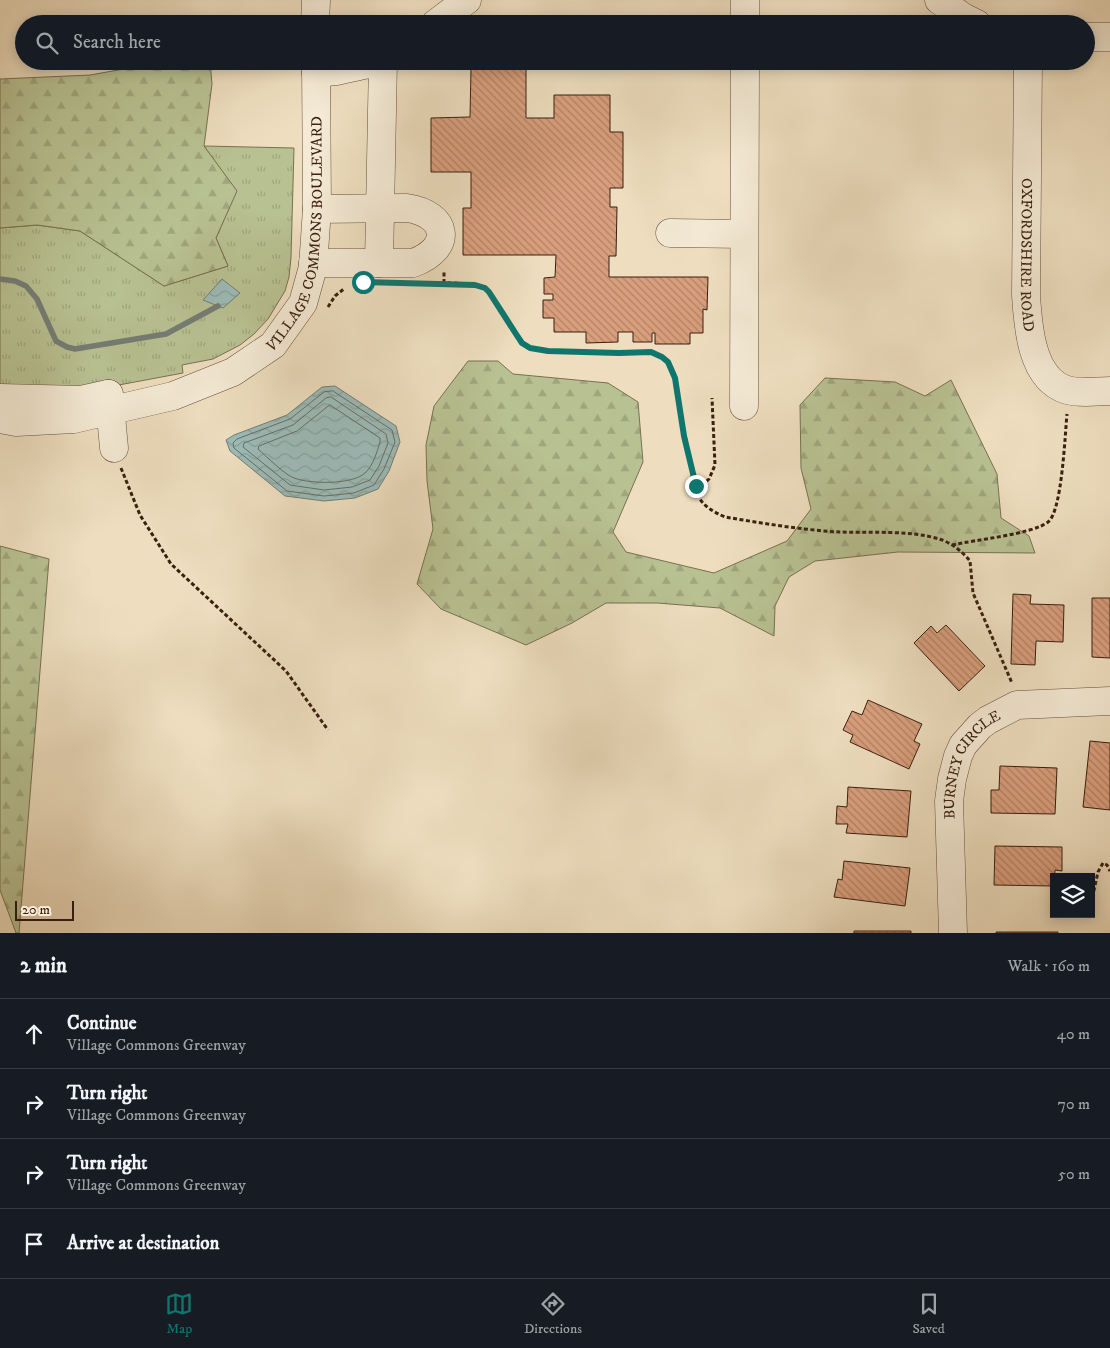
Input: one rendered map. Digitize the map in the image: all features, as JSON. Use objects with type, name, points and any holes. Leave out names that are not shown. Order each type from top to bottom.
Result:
[{"type":"street","points":[[315,15],[316,0]]},
{"type":"street","points":[[448,15],[467,0]]},
{"type":"street","points":[[745,0],[745,15]]},
{"type":"street","points":[[939,0],[960,15]]},
{"type":"street","points":[[1095,37],[1110,37]]},
{"type":"street","name":"VILLAGE COMMONS BOULEVARD","points":[[0,419],[16,422],[74,419],[110,402],[203,376],[233,372],[273,345],[302,303],[314,263],[317,209],[316,70]]},
{"type":"street","points":[[379,262],[382,70]]},
{"type":"street","points":[[744,406],[745,70]]},
{"type":"street","name":"OXFORDSHIRE ROAD","points":[[1028,70],[1026,286],[1028,322],[1034,351],[1043,370],[1055,385],[1069,391]]},
{"type":"street","points":[[314,263],[413,263],[426,258],[435,251],[440,243],[441,234],[439,226],[426,212],[407,208],[317,209]]},
{"type":"street","points":[[670,233],[744,234]]},
{"type":"street","points":[[1069,391],[1110,391]]},
{"type":"street","name":"VILLAGE COMMONS BOULEVARD","points":[[0,398],[110,402]]},
{"type":"street","points":[[110,402],[114,448]]},
{"type":"street","name":"BURNEY CIRCLE","points":[[953,933],[949,801],[958,756],[969,737],[980,726],[998,714],[1022,704],[1110,701]]},
{"type":"path","points":[[426,283],[475,285],[485,288],[522,343],[530,348],[548,351],[651,352],[662,357],[671,367],[675,378],[684,436],[697,490],[705,506],[712,512],[725,517],[837,532],[929,537],[940,539],[951,545],[970,560],[973,594],[1022,704]]},
{"type":"path","points":[[327,308],[335,296],[354,284]]},
{"type":"path","points":[[951,545],[1038,528],[1050,521],[1060,493],[1069,391]]},
{"type":"path","points":[[697,490],[709,479],[714,465],[712,398]]},
{"type":"path","points":[[114,448],[140,515],[171,564],[286,671],[328,730]]},
{"type":"path","points":[[1095,886],[1098,872],[1104,863],[1110,871]]},
{"type":"green space","points":[[118,70],[211,70],[212,84],[204,146],[237,191],[216,238],[228,266],[164,286],[80,231],[37,225],[0,228],[0,79],[90,75]]},
{"type":"green space","points":[[204,146],[294,148],[289,277],[285,291],[268,319],[240,345],[213,359],[182,365],[183,373],[92,390],[0,390],[0,228],[37,225],[80,231],[164,286],[228,266],[216,238],[236,191]]},
{"type":"green space","points":[[468,361],[498,361],[513,374],[608,383],[638,402],[643,462],[613,532],[626,552],[714,573],[787,541],[811,509],[801,468],[800,405],[825,378],[895,382],[925,396],[951,380],[997,474],[1001,518],[1029,536],[1035,553],[898,552],[815,561],[789,577],[775,606],[774,636],[720,608],[657,603],[606,603],[572,623],[526,645],[441,609],[417,584],[433,529],[427,481],[426,445],[434,406]]},
{"type":"green space","points":[[0,546],[49,559],[19,933],[16,933],[0,890]]},
{"type":"water","points":[[222,279],[240,293],[223,308],[203,300]]},
{"type":"water","points":[[335,386],[396,426],[400,442],[389,471],[378,489],[355,498],[324,501],[285,496],[230,451],[226,440],[234,435],[287,415],[322,387]]},
{"type":"building","points":[[471,70],[526,70],[526,118],[554,118],[554,95],[610,95],[610,132],[623,132],[623,188],[610,188],[610,207],[617,207],[616,256],[609,256],[609,277],[708,277],[707,310],[703,309],[703,333],[690,333],[690,344],[655,344],[655,333],[652,333],[652,342],[633,342],[633,332],[618,332],[618,342],[586,343],[586,332],[554,332],[554,318],[543,318],[543,300],[553,300],[553,294],[544,294],[544,278],[555,277],[556,255],[463,255],[463,208],[471,208],[471,172],[431,172],[431,118],[470,117]]},
{"type":"building","points":[[1013,594],[1031,595],[1030,604],[1064,605],[1063,642],[1036,641],[1035,665],[1011,664]]},
{"type":"building","points":[[1092,598],[1110,598],[1110,658],[1092,657]]},
{"type":"building","points":[[946,625],[985,666],[959,691],[914,643],[931,626],[937,633]]},
{"type":"building","points":[[868,700],[922,724],[914,741],[920,744],[909,769],[850,742],[853,735],[843,730],[852,711],[862,715]]},
{"type":"building","points":[[1090,741],[1110,743],[1110,810],[1083,807]]},
{"type":"building","points":[[1000,766],[1057,768],[1055,814],[991,813],[991,790],[999,790]]},
{"type":"building","points":[[848,787],[911,791],[907,837],[846,833],[848,824],[836,824],[837,806],[847,807]]},
{"type":"building","points":[[995,846],[1062,847],[1062,871],[1055,870],[1055,873],[1050,873],[1050,886],[994,885]]},
{"type":"building","points":[[844,861],[910,868],[905,906],[834,897],[838,879],[842,880]]},
{"type":"building","points":[[854,931],[911,931],[911,933],[854,933]]},
{"type":"building","points":[[1058,932],[1058,933],[996,933]]},
{"type":"waterway","points":[[0,279],[15,281],[26,286],[37,299],[56,341],[75,349],[166,334],[218,306]]},
{"type":"route","points":[[363,282],[475,285],[485,288],[489,292],[522,343],[530,348],[548,351],[651,352],[662,357],[668,362],[675,378],[684,436],[696,486]]}]
